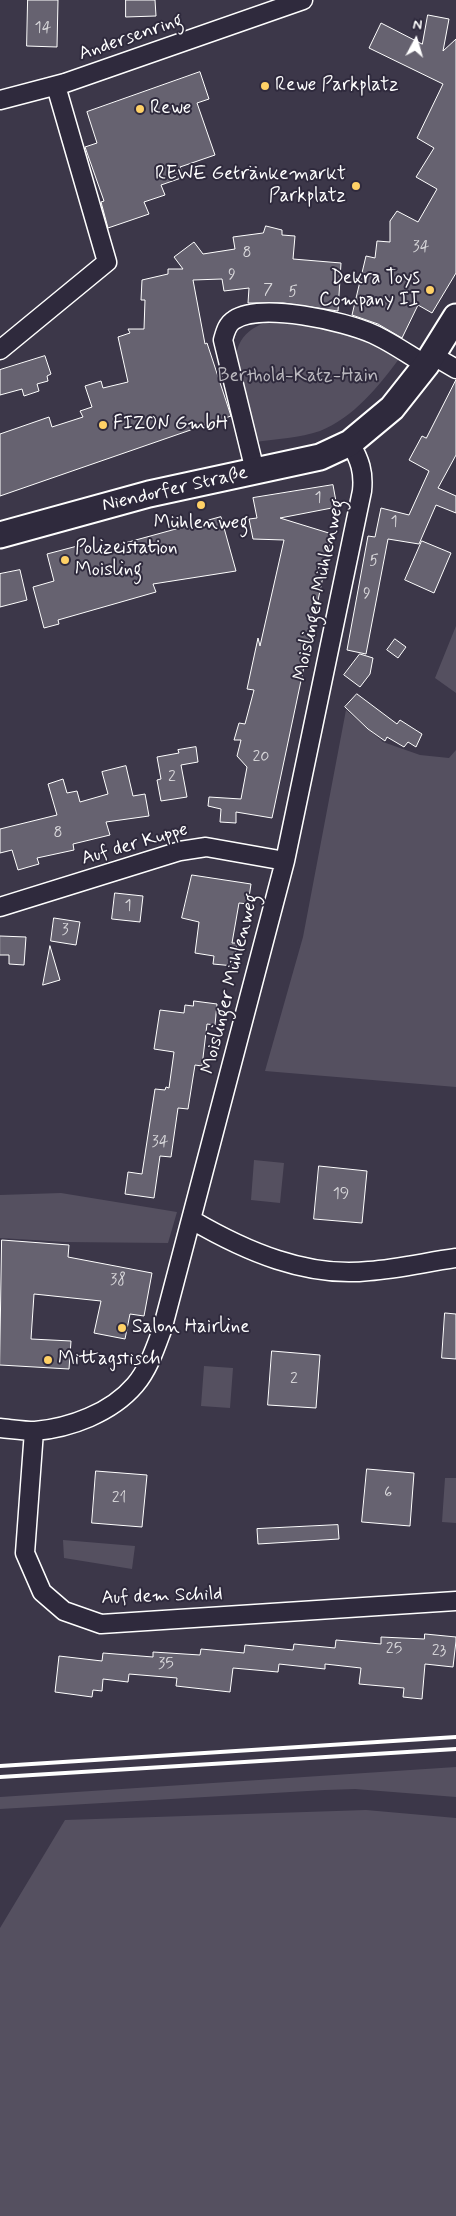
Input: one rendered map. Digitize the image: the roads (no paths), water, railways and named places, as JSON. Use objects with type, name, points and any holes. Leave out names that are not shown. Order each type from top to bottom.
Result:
[{"type":"main road","name":"Niendorfer Straße","points":[[0,535],[148,494],[320,457],[350,443],[392,408],[429,360],[456,317]]},
{"type":"street","name":"Andersenring","points":[[0,100],[56,86],[303,0]]},
{"type":"street","points":[[0,350],[107,262],[56,86]]},
{"type":"street","points":[[255,472],[223,340],[227,328],[234,320],[254,314],[300,314],[334,320],[374,334],[429,360],[456,369]]},
{"type":"street","name":"Moislinger Mühlenweg","points":[[0,1428],[34,1431],[78,1423],[112,1405],[135,1385],[153,1355],[162,1330],[285,861],[362,491],[363,477],[360,461],[350,443]]},
{"type":"street","name":"Auf der Kuppe","points":[[0,907],[180,851],[206,847],[285,861]]},
{"type":"street","points":[[192,1220],[219,1236],[268,1258],[323,1270],[368,1272],[456,1258]]},
{"type":"street","name":"Auf dem Schild","points":[[34,1431],[25,1553],[42,1592],[64,1610],[101,1624],[456,1601]]},
{"type":"railway","points":[[0,1766],[456,1737]]},
{"type":"railway","points":[[0,1777],[456,1749]]},
{"type":"place","name":"Rewe Parkplatz","points":[[265,86]]},
{"type":"place","name":"Rewe","points":[[140,109]]},
{"type":"place","name":"REWE Getränkemarkt Parkplatz","points":[[356,186]]},
{"type":"place","name":"Dekra Toys Company II","points":[[430,290]]},
{"type":"place","name":"FIZON GmbH","points":[[103,425]]},
{"type":"place","name":"Mühlenweg","points":[[201,505]]},
{"type":"place","name":"Polizeistation Moisling","points":[[65,560]]},
{"type":"place","name":"Salon Hairline","points":[[122,1328]]},
{"type":"place","name":"Mittagstisch","points":[[48,1360]]},
{"type":"park label","name":"Berthold-Katz-Hain","points":[[298,377]]}]
